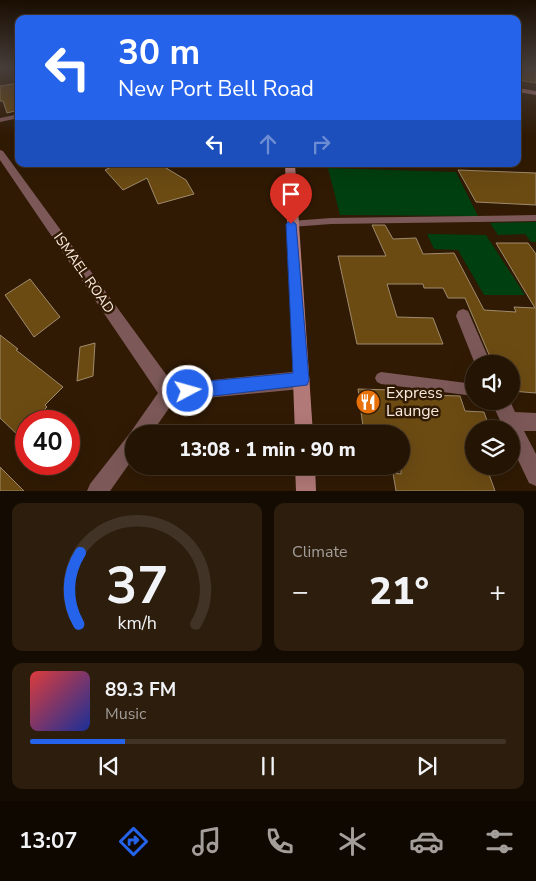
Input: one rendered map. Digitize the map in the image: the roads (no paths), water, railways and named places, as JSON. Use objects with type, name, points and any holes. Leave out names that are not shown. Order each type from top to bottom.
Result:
[{"type":"main road","points":[[523,91],[536,93]]},
{"type":"main road","points":[[290,167],[291,224],[304,425]]},
{"type":"main road","points":[[305,475],[306,491]]},
{"type":"street","name":"ISMAEL ROAD","points":[[0,153],[169,393]]},
{"type":"street","points":[[463,316],[479,355]]},
{"type":"street","points":[[146,425],[169,393],[301,380]]},
{"type":"street","points":[[520,421],[536,422]]},
{"type":"street","points":[[520,441],[536,476]]},
{"type":"street","points":[[97,491],[125,453]]},
{"type":"lane","points":[[0,120],[15,117]]},
{"type":"lane","points":[[291,224],[331,221],[536,218]]},
{"type":"lane","points":[[381,378],[465,389]]},
{"type":"place","name":"Express Launge","points":[[368,402]]}]
